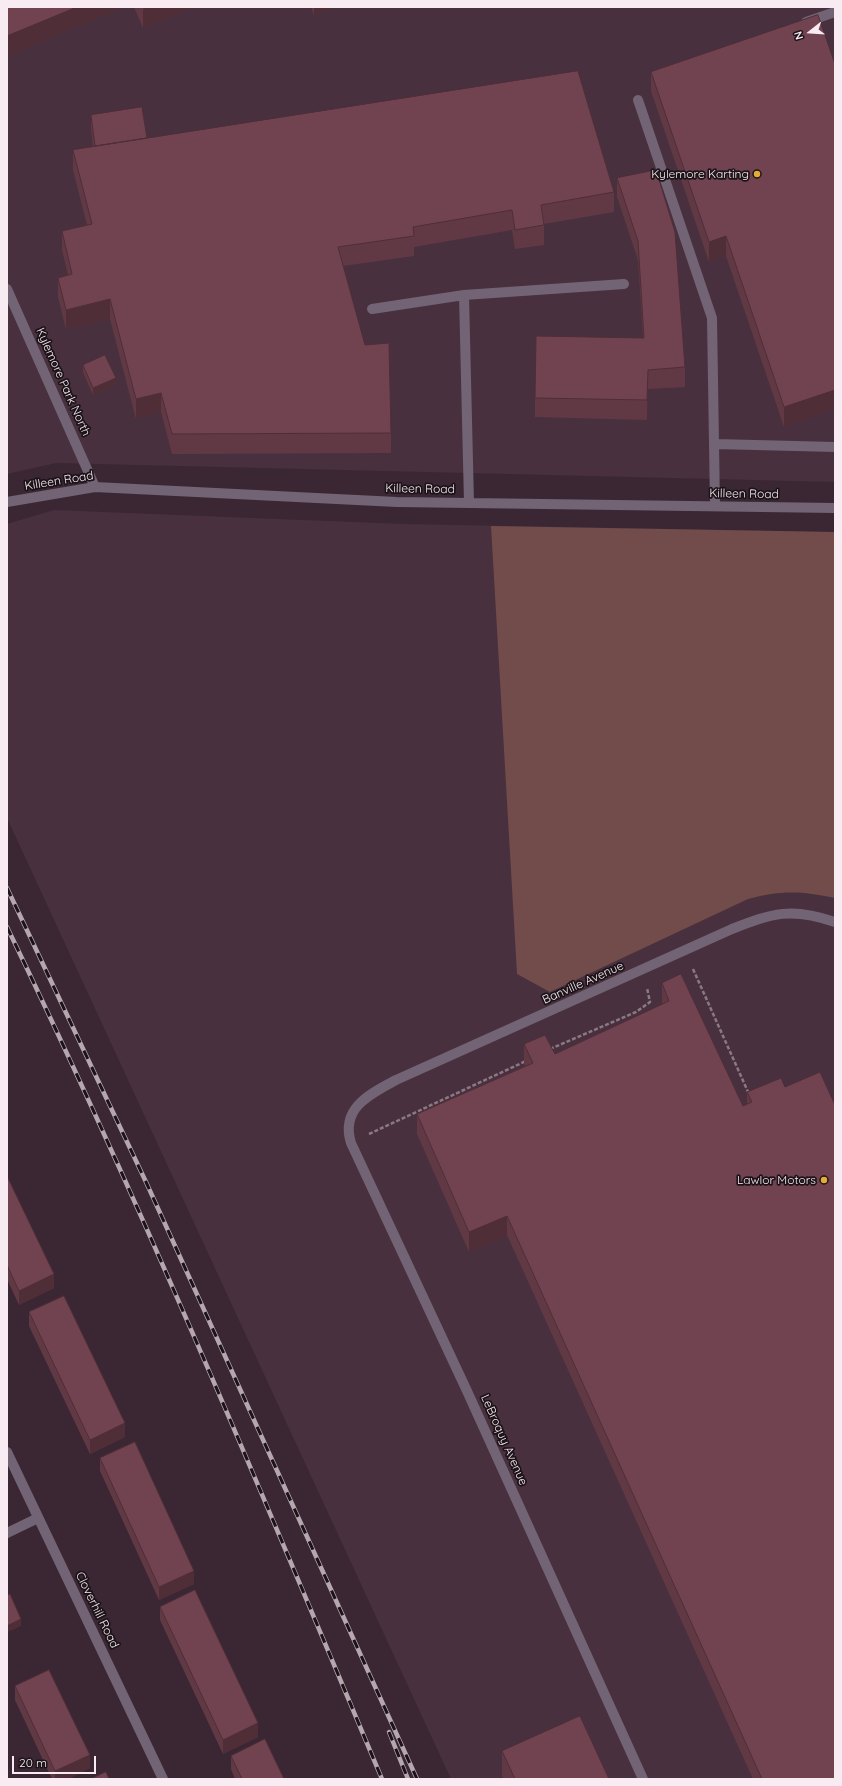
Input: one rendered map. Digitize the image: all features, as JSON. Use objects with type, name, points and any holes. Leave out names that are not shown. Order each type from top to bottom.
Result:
[{"type":"street","points":[[799,24],[835,12]]},
{"type":"street","points":[[638,100],[712,318],[715,506]]},
{"type":"street","points":[[372,309],[464,295],[624,284]]},
{"type":"street","name":"Kylemore Park North","points":[[7,289],[95,487]]},
{"type":"street","points":[[464,295],[469,503]]},
{"type":"street","points":[[715,444],[835,447]]},
{"type":"street","name":"Killeen Road","points":[[7,502],[95,487],[397,502],[835,508]]},
{"type":"street","name":"Banville Avenue","points":[[352,1111],[369,1095],[396,1080],[685,950],[766,916],[789,912],[814,915],[835,922]]},
{"type":"street","name":"LeBroquy Avenue","points":[[352,1111],[348,1123],[348,1133],[351,1143],[467,1391],[643,1779]]},
{"type":"street","name":"Cloverhill Road","points":[[7,1452],[163,1779]]},
{"type":"street","points":[[7,1533],[38,1518]]},
{"type":"path","points":[[685,950],[751,1100]]},
{"type":"path","points":[[548,1051],[636,1012],[650,1002],[650,993],[640,971]]},
{"type":"path","points":[[351,1143],[533,1057]]},
{"type":"shaded area","points":[[7,7],[835,7],[835,482],[56,463],[7,474]]},
{"type":"shaded area","points":[[54,510],[403,524],[835,532],[835,1779],[451,1779],[7,818],[7,524]]},
{"type":"shaded area","points":[[491,526],[835,532],[835,898],[792,892],[771,894],[748,899],[550,992],[517,974]]},
{"type":"building","points":[[7,7],[77,7],[7,36]]},
{"type":"building","name":"Kylemore Karting","points":[[818,15],[835,64],[835,390],[784,407],[726,236],[709,242],[651,72]]},
{"type":"building","points":[[578,71],[614,192],[541,205],[544,225],[515,230],[512,210],[413,227],[414,236],[338,247],[365,345],[389,343],[391,433],[172,434],[161,393],[136,399],[110,299],[66,310],[58,278],[72,274],[62,231],[92,224],[73,150]]},
{"type":"building","points":[[142,107],[147,138],[95,146],[91,115]]},
{"type":"building","points":[[656,170],[675,232],[685,367],[648,370],[647,400],[535,398],[536,336],[644,338],[638,241],[617,178]]},
{"type":"building","points":[[105,355],[116,378],[93,388],[83,365]]},
{"type":"building","points":[[681,974],[743,1106],[752,1102],[747,1092],[781,1078],[785,1087],[820,1072],[835,1105],[835,1779],[762,1779],[507,1216],[469,1232],[417,1114],[533,1063],[524,1044],[545,1035],[555,1054],[669,1001],[662,983]]},
{"type":"building","points":[[7,1176],[54,1274],[19,1291],[7,1265]]},
{"type":"building","points":[[64,1296],[125,1423],[90,1440],[29,1312]]},
{"type":"building","points":[[135,1442],[194,1571],[159,1587],[100,1458]]},
{"type":"building","points":[[195,1590],[258,1723],[223,1740],[160,1607]]},
{"type":"building","points":[[10,1594],[21,1619],[7,1626],[7,1596]]},
{"type":"building","points":[[49,1670],[90,1755],[55,1771],[15,1686]]},
{"type":"building","points":[[580,1716],[609,1779],[515,1779],[502,1751]]},
{"type":"building","points":[[265,1739],[284,1779],[242,1779],[231,1756]]},
{"type":"building","points":[[106,1772],[109,1779],[91,1779]]},
{"type":"railway","points":[[7,888],[146,1182],[417,1779]]},
{"type":"railway","points":[[7,927],[106,1138],[200,1350],[382,1779]]},
{"type":"railway","points":[[389,1732],[408,1779]]},
{"type":"place","name":"Kylemore Karting","points":[[757,174]]},
{"type":"place","name":"Lawlor Motors","points":[[824,1180]]}]
